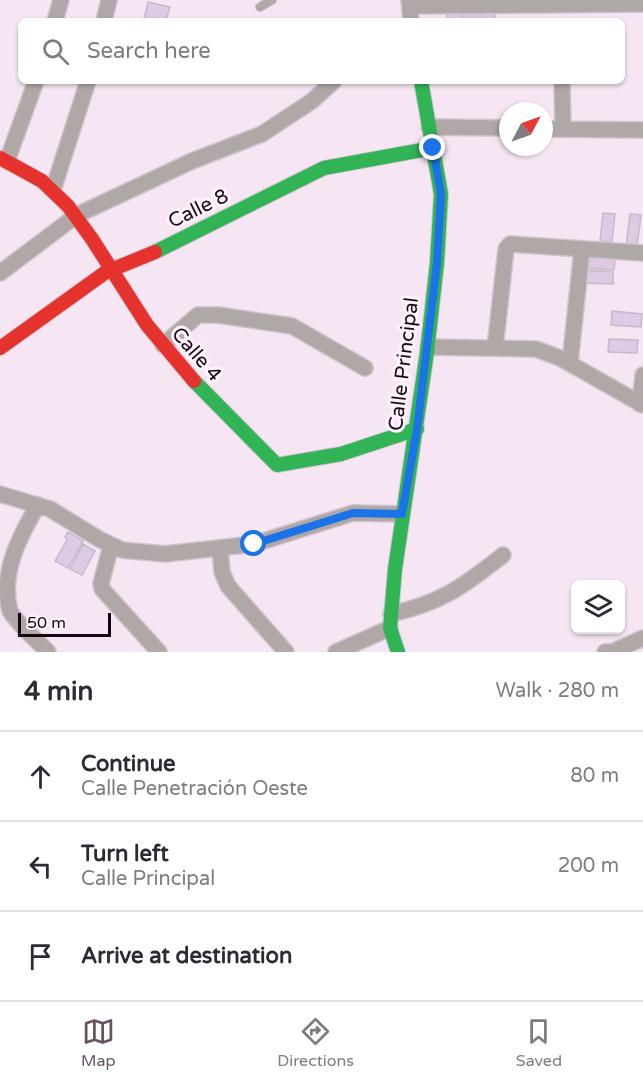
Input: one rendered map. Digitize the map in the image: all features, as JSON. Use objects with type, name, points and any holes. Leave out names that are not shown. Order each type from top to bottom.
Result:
[{"type":"street","points":[[56,18],[61,0]]},
{"type":"street","points":[[105,18],[109,0]]},
{"type":"street","points":[[410,9],[500,2],[643,4]]},
{"type":"street","points":[[3,159],[35,84]]},
{"type":"street","points":[[53,190],[87,84]]},
{"type":"street","points":[[0,273],[77,215],[192,160],[261,134],[312,101],[331,84]]},
{"type":"street","name":"Calle Principal","points":[[398,652],[391,621],[402,514],[428,347],[437,263],[441,194],[422,84]]},
{"type":"street","points":[[562,84],[563,129]]},
{"type":"street","points":[[429,127],[499,128]]},
{"type":"street","points":[[553,129],[643,130]]},
{"type":"street","name":"Calle 8","points":[[0,348],[111,270],[138,260],[324,168],[433,148]]},
{"type":"street","name":"Calle 4","points":[[3,159],[40,180],[77,215],[146,324],[196,384],[277,465],[340,454],[417,429]]},
{"type":"street","points":[[495,348],[508,245],[643,253]]},
{"type":"street","points":[[570,363],[582,249]]},
{"type":"street","points":[[163,345],[198,315],[218,315],[292,326],[366,368]]},
{"type":"street","points":[[428,347],[536,349],[570,363],[642,404],[643,375]]},
{"type":"street","points":[[0,494],[50,508],[111,546],[122,550],[165,554],[254,544],[353,513],[402,514]]},
{"type":"street","points":[[38,505],[5,561],[1,587],[11,612],[48,652]]},
{"type":"street","points":[[111,546],[101,583],[102,589],[159,652]]},
{"type":"street","points":[[220,548],[222,572],[228,586],[286,652]]},
{"type":"street","points":[[336,652],[391,621],[438,601],[478,575],[503,555]]},
{"type":"street","points":[[605,652],[612,652],[643,638]]},
{"type":"lane","points":[[260,7],[272,0]]},
{"type":"building","points":[[148,2],[170,7],[167,18],[144,18]]},
{"type":"building","points":[[480,10],[495,11],[495,18],[480,18]]},
{"type":"building","points":[[477,11],[478,18],[464,18],[464,12]]},
{"type":"building","points":[[447,12],[462,12],[462,18],[447,18]]},
{"type":"building","points":[[603,213],[615,214],[612,242],[600,241]]},
{"type":"building","points":[[630,214],[641,215],[637,247],[626,246]]},
{"type":"building","points":[[585,257],[615,259],[614,270],[584,268]]},
{"type":"building","points":[[583,270],[613,272],[613,284],[582,283]]},
{"type":"building","points":[[612,311],[642,314],[641,327],[611,325]]},
{"type":"building","points":[[609,339],[638,340],[637,353],[608,352]]},
{"type":"building","points":[[68,532],[83,541],[68,568],[55,561],[67,540],[65,537]]},
{"type":"building","points":[[83,544],[95,551],[82,575],[70,569]]},
{"type":"traffic: fast","points":[[398,652],[390,628],[395,569],[427,352],[437,263],[441,194],[422,84]]},
{"type":"traffic: fast","points":[[155,252],[324,168],[433,148]]},
{"type":"traffic: fast","points":[[194,381],[277,465],[341,454],[417,429]]},
{"type":"traffic: jam","points":[[0,158],[42,181],[68,206],[147,325],[194,381]]},
{"type":"traffic: jam","points":[[0,348],[106,272],[155,252]]},
{"type":"route","points":[[254,544],[353,513],[402,514],[417,429],[437,263],[441,194],[433,148]]}]
